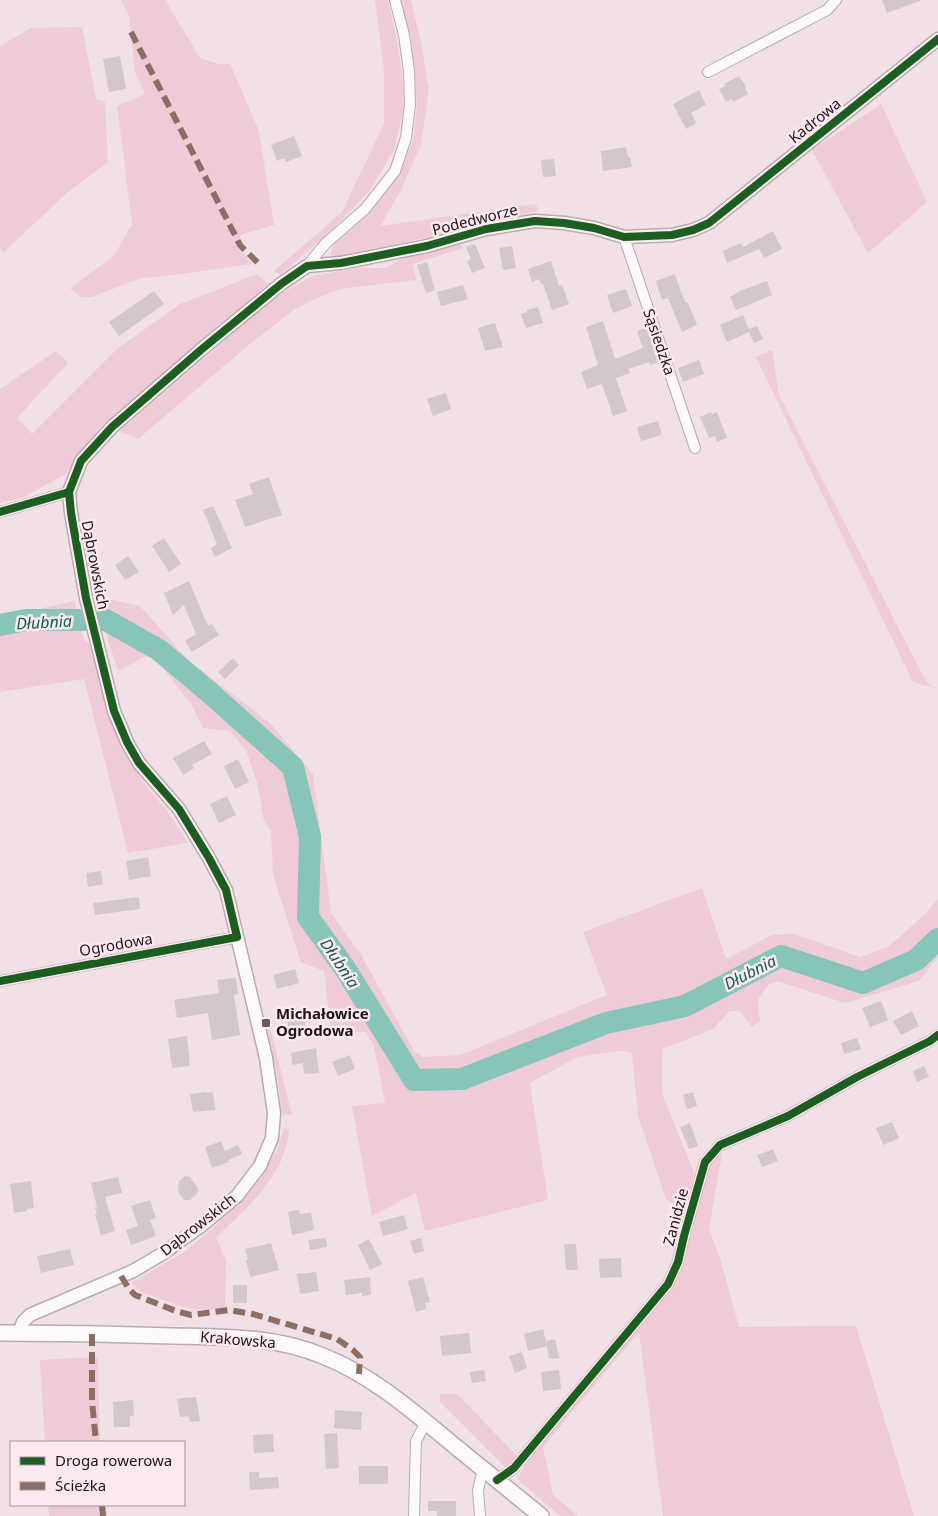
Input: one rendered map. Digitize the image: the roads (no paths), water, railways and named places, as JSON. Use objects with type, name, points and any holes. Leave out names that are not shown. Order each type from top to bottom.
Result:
[{"type":"main road","name":"Krakowska","points":[[0,1333],[238,1338],[281,1343],[323,1356],[359,1374],[387,1392],[541,1516]]},
{"type":"street","name":"Dąbrowskich","points":[[19,1333],[23,1322],[30,1315],[133,1271],[162,1254],[201,1226],[237,1196],[260,1166],[272,1138],[274,1113],[266,1058],[226,890],[179,809],[139,763],[127,742],[114,711],[86,598],[69,492],[81,461],[112,427],[280,284],[307,266],[325,244],[365,209],[395,171],[406,138],[410,105],[409,71],[404,35],[395,0]]},
{"type":"street","points":[[708,72],[827,10],[836,0]]},
{"type":"street","name":"Kadrowa","points":[[708,223],[938,39]]},
{"type":"street","name":"Podedworze","points":[[307,266],[341,263],[427,246],[486,229],[535,220],[586,227],[624,237],[672,235],[693,230],[708,223]]},
{"type":"street","name":"Sąsiedzka","points":[[624,237],[695,448]]},
{"type":"street","points":[[0,512],[69,492]]},
{"type":"street","name":"Ogrodowa","points":[[0,980],[237,937]]},
{"type":"street","name":"Zanidzie","points":[[497,1480],[514,1468],[668,1284],[678,1262],[705,1162],[720,1144],[788,1116],[857,1077],[930,1041],[938,1035]]},
{"type":"street","points":[[414,1516],[416,1441],[426,1422]]},
{"type":"street","points":[[480,1516],[478,1490],[482,1468]]},
{"type":"waterway","name":"Dłubnia","points":[[0,625],[26,620],[106,620],[159,650],[293,767],[310,837],[308,917],[346,970],[414,1080],[462,1079],[606,1023],[685,1006],[781,956],[863,983],[916,960],[938,939]]},
{"type":"place","name":"Michałowice Ogrodowa","points":[[266,1023]]}]
